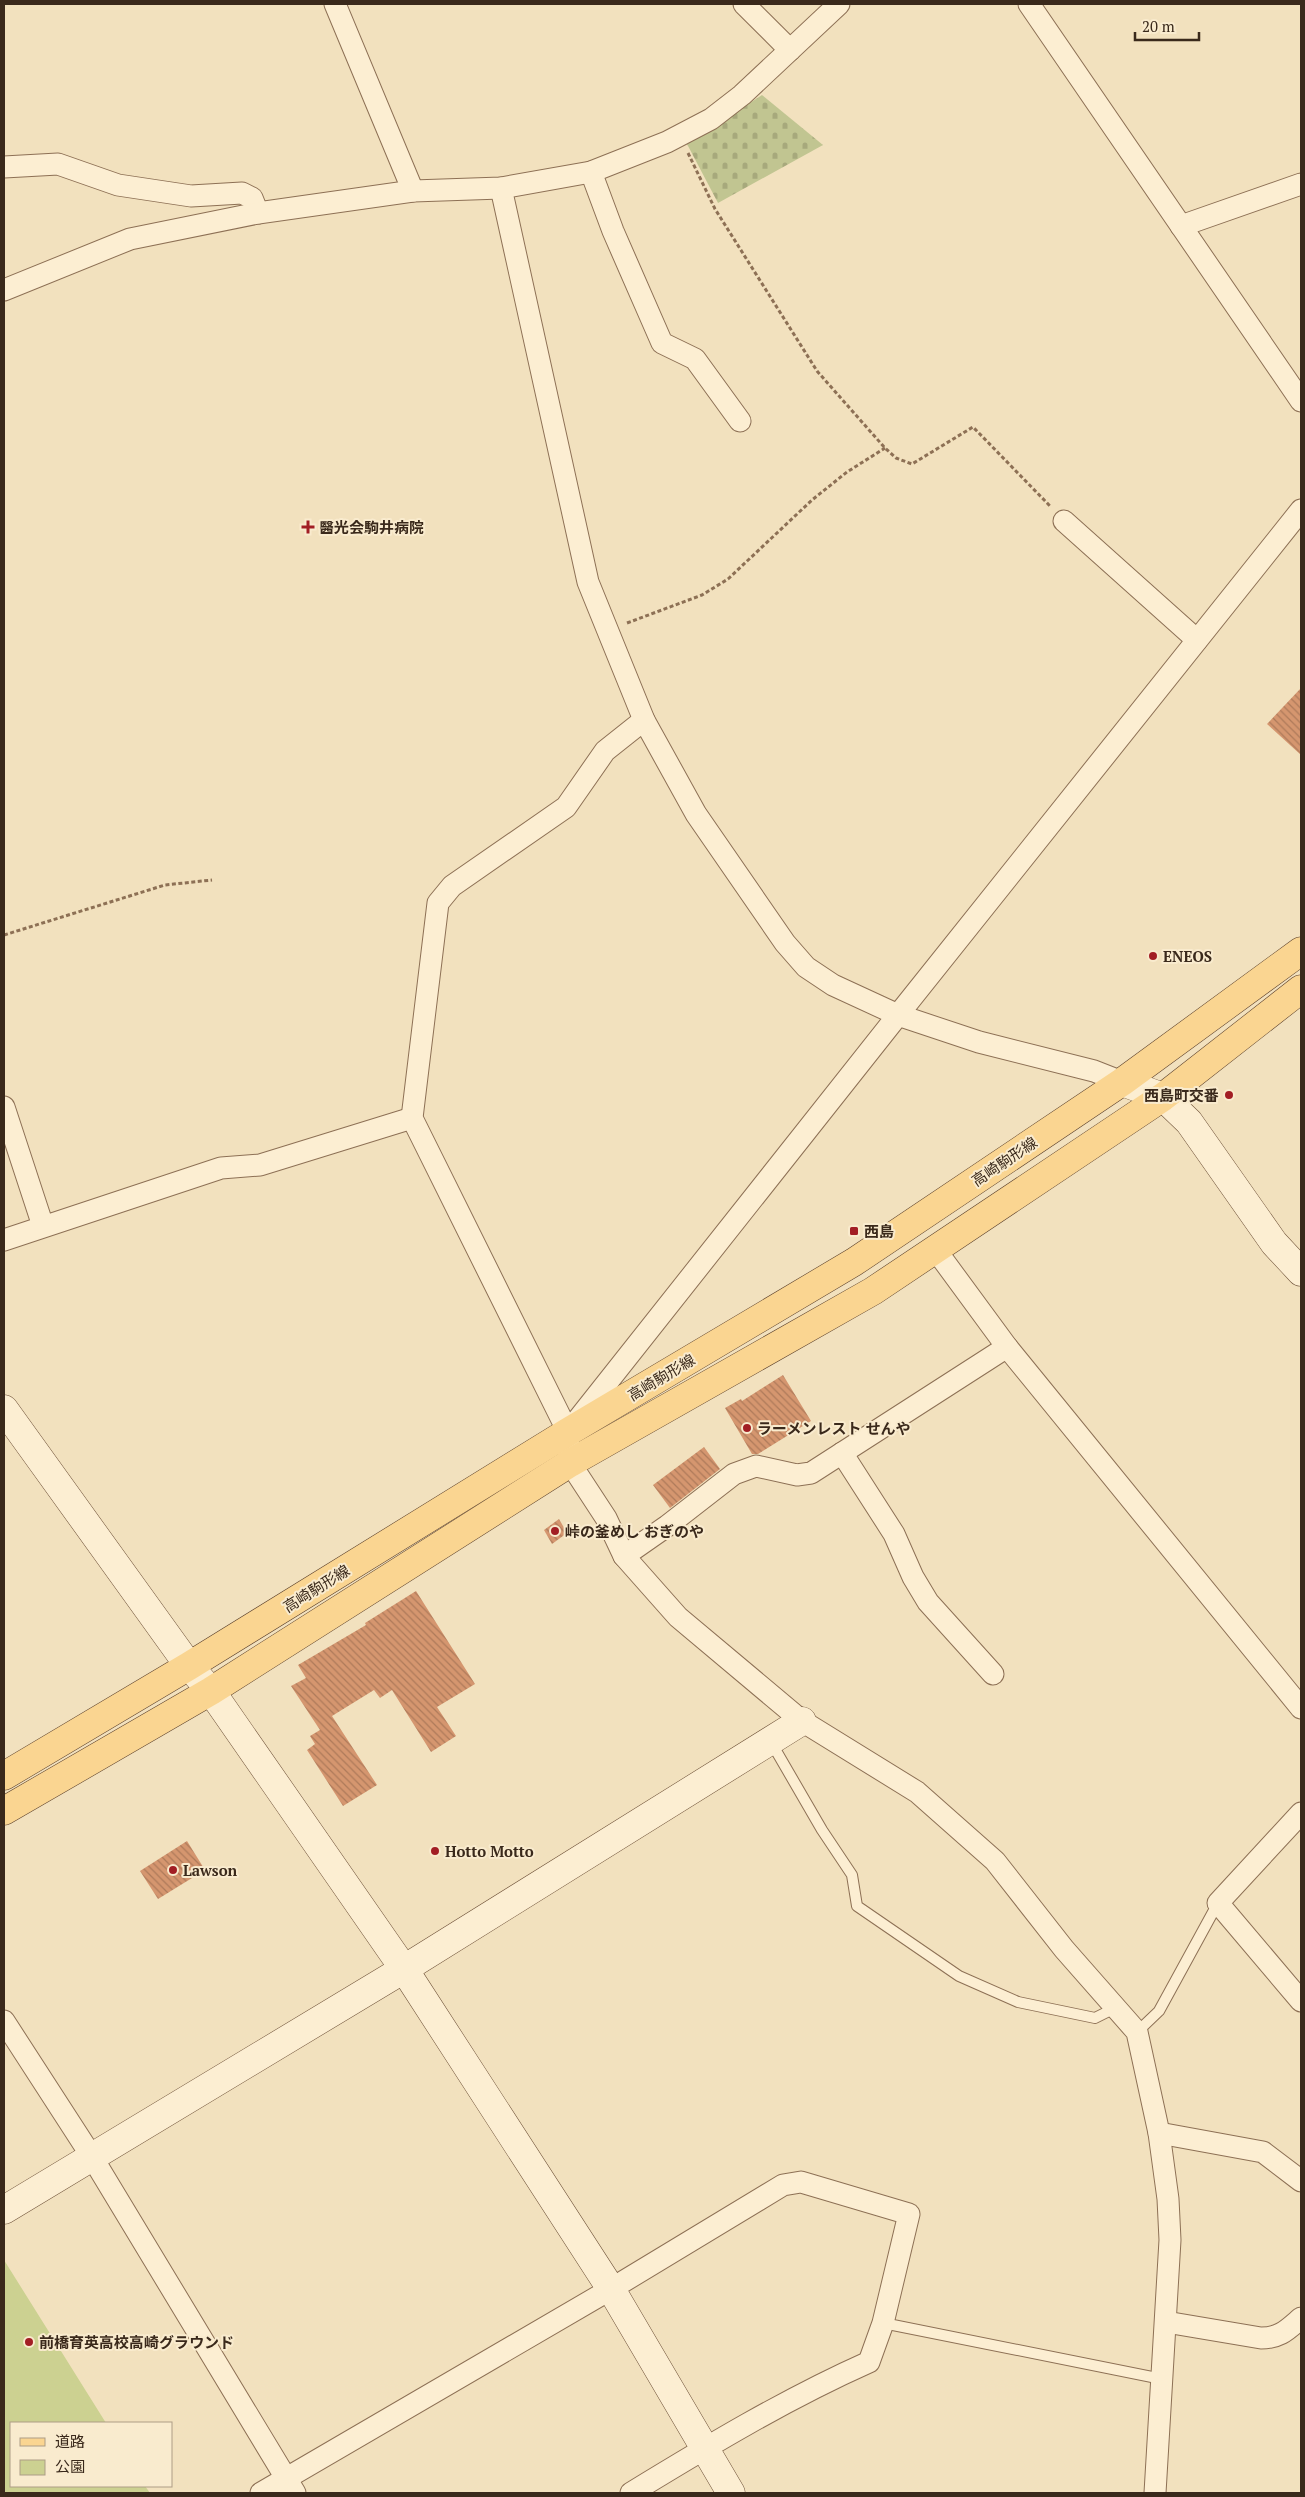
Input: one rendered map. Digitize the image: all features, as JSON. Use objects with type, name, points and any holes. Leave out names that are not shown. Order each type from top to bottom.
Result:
[{"type":"main road","name":"高崎駒形線","points":[[4,1776],[189,1666],[568,1432],[854,1262],[1122,1082],[1301,951]]},
{"type":"main road","name":"高崎駒形線","points":[[4,1811],[211,1691],[570,1463],[873,1291],[1163,1097],[1301,988]]},
{"type":"street","points":[[336,4],[412,191]]},
{"type":"street","points":[[744,4],[790,50]]},
{"type":"street","points":[[4,290],[130,239],[258,212],[412,191],[501,188],[591,172],[680,135],[711,119],[742,95],[839,4]]},
{"type":"street","points":[[1029,4],[1301,401]]},
{"type":"street","points":[[4,167],[58,164],[118,185],[191,196],[242,193],[252,198],[258,212]]},
{"type":"street","points":[[591,172],[613,231],[662,343],[695,360],[740,421]]},
{"type":"street","points":[[1181,226],[1301,184]]},
{"type":"street","points":[[501,188],[588,582],[644,720],[696,814],[785,943],[806,967],[826,980],[898,1014],[979,1042],[1094,1071],[1163,1097],[1189,1122],[1274,1243],[1301,1272]]},
{"type":"street","points":[[568,1432],[898,1014],[1301,510]]},
{"type":"street","points":[[1064,521],[1197,640]]},
{"type":"street","points":[[644,720],[605,751],[566,807],[452,886],[438,903],[412,1118],[568,1432],[570,1463],[606,1518],[624,1556],[678,1618],[802,1721],[917,1792],[995,1861],[1064,1949],[1137,2032],[1159,2133],[1168,2199],[1170,2240],[1155,2493]]},
{"type":"street","points":[[4,1107],[43,1226]]},
{"type":"street","points":[[4,1240],[221,1168],[260,1165],[412,1118]]},
{"type":"street","points":[[935,1249],[1007,1347],[1301,1708]]},
{"type":"street","points":[[624,1556],[734,1474],[756,1466],[797,1475],[811,1473],[1007,1347]]},
{"type":"street","points":[[4,1409],[189,1666],[211,1691],[404,1969],[610,2289],[731,2493]]},
{"type":"street","points":[[842,1453],[894,1534],[913,1577],[928,1602],[993,1674]]},
{"type":"street","points":[[4,2210],[404,1969],[802,1721]]},
{"type":"street","points":[[1301,1813],[1218,1903],[1301,2001]]},
{"type":"street","points":[[4,2021],[92,2156],[291,2486]]},
{"type":"street","points":[[1159,2133],[1263,2152],[1301,2181]]},
{"type":"street","points":[[261,2493],[291,2486],[783,2184],[801,2182],[909,2214],[883,2323],[869,2362],[823,2382],[704,2449],[631,2493]]},
{"type":"street","points":[[1166,2322],[1261,2338],[1274,2338],[1282,2335],[1301,2318]]},
{"type":"lane","points":[[771,1742],[822,1830],[852,1875],[857,1906],[959,1976],[1018,2002],[1095,2018],[1115,2008]]},
{"type":"lane","points":[[1137,2032],[1159,2011],[1218,1903]]},
{"type":"lane","points":[[883,2323],[1162,2378]]},
{"type":"path","points":[[680,135],[715,209],[817,371],[885,448],[896,458],[912,464],[973,427],[1064,521]]},
{"type":"path","points":[[608,631],[702,595],[728,579],[812,500],[847,472],[885,448]]},
{"type":"path","points":[[4,935],[165,885],[212,880]]},
{"type":"green space","points":[[762,95],[823,145],[718,203],[687,144]]},
{"type":"green space","name":"前橋育英高校高崎グラウンド","points":[[4,2260],[105,2422],[10,2422],[10,2487],[146,2487],[150,2493],[4,2493]]},
{"type":"building","points":[[1301,688],[1301,755],[1267,724]]},
{"type":"building","points":[[783,1375],[811,1421],[758,1454],[752,1454],[725,1408],[741,1399],[742,1401]]},
{"type":"building","points":[[704,1447],[720,1469],[670,1508],[653,1485]]},
{"type":"building","name":"峠の釜めし おぎのや","points":[[559,1519],[567,1533],[552,1544],[544,1530]]},
{"type":"building","points":[[416,1591],[475,1684],[437,1707],[456,1736],[431,1752],[392,1690],[380,1698],[374,1690],[332,1716],[377,1785],[343,1806],[307,1750],[315,1744],[310,1736],[320,1730],[291,1686],[306,1678],[298,1665],[366,1625],[365,1623]]},
{"type":"building","name":"Lawson","points":[[187,1841],[205,1870],[158,1899],[140,1871]]},
{"type":"place","name":"醫光会駒井病院","points":[[308,527]]},
{"type":"place","name":"ENEOS","points":[[1153,956]]},
{"type":"place","name":"西島町交番","points":[[1229,1095]]},
{"type":"place","name":"西島","points":[[854,1231]]},
{"type":"place","name":"ラーメンレスト せんや","points":[[747,1428]]},
{"type":"place","name":"峠の釜めし おぎのや","points":[[555,1531]]},
{"type":"place","name":"Hotto Motto","points":[[435,1851]]},
{"type":"place","name":"Lawson","points":[[173,1870]]},
{"type":"place","name":"前橋育英高校高崎グラウンド","points":[[29,2342]]}]
